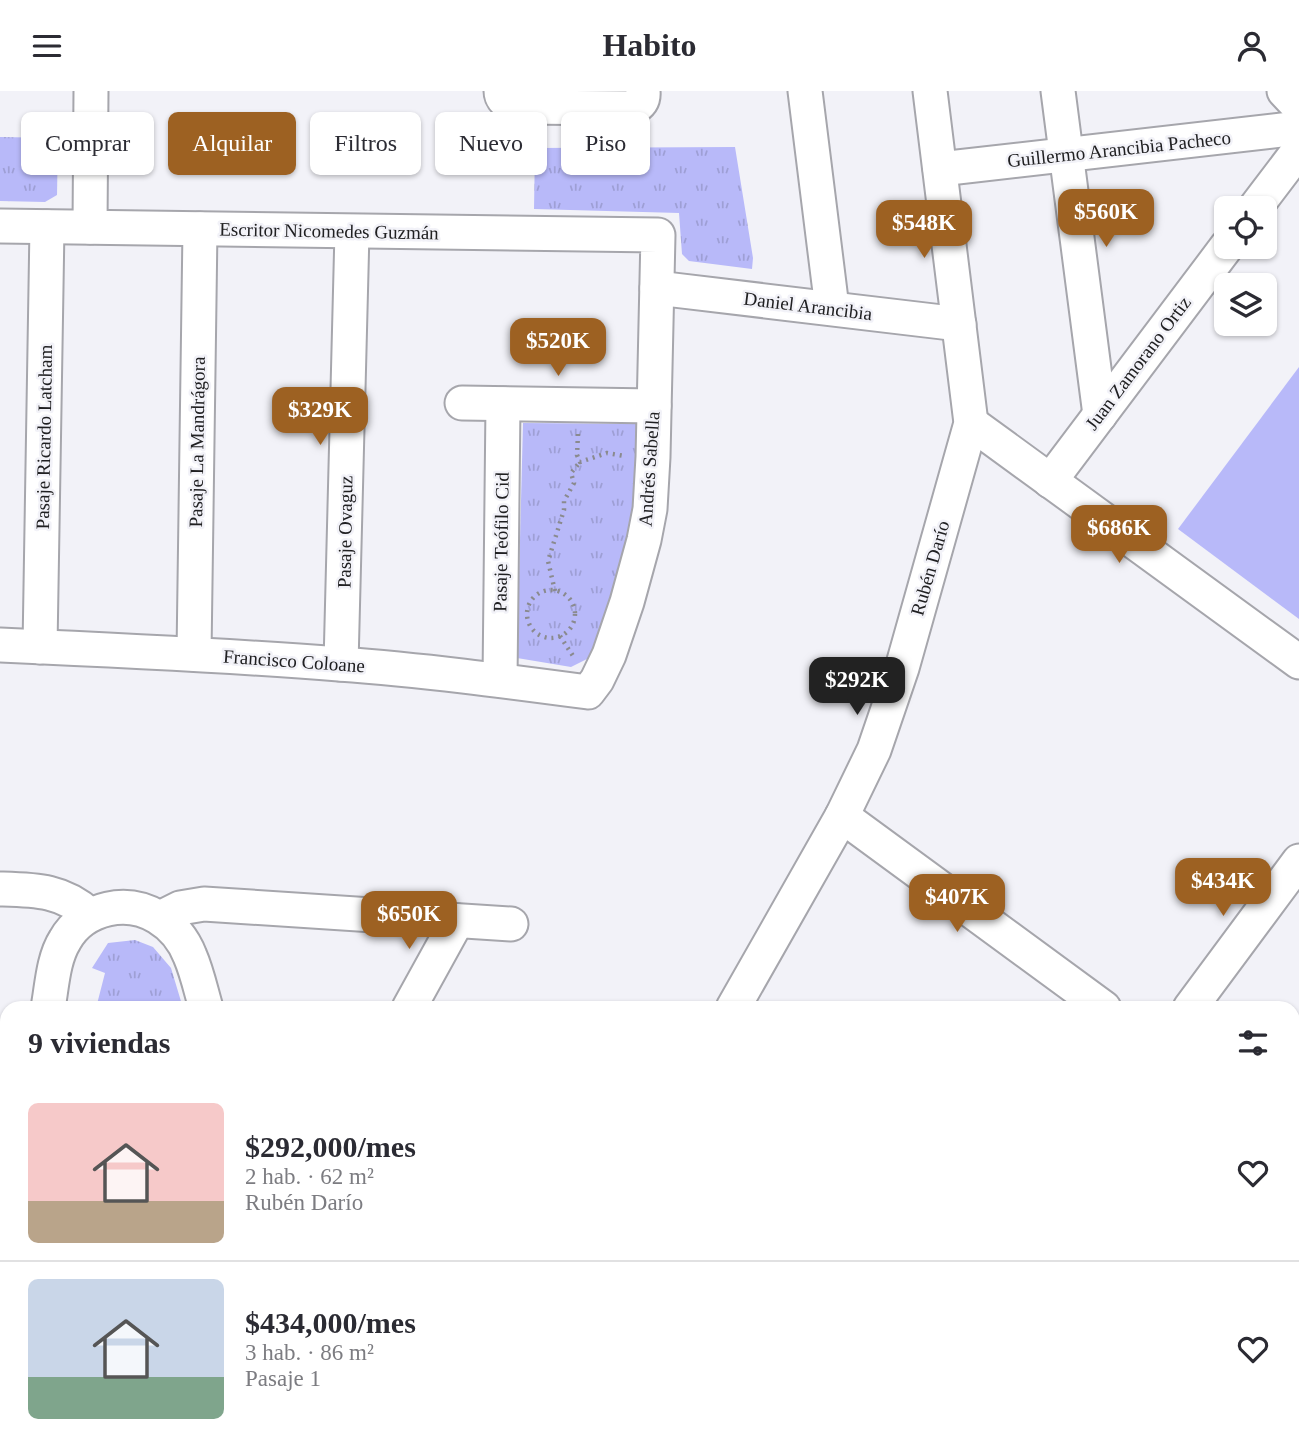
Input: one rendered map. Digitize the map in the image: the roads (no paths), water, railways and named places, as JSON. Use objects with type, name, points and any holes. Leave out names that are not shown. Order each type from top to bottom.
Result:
[{"type":"street","points":[[90,227],[92,91]]},
{"type":"street","points":[[500,91],[507,103],[515,107],[633,108],[640,104],[644,97],[643,91]]},
{"type":"street","points":[[805,91],[832,308]]},
{"type":"street","name":"Rubén Darío","points":[[737,1001],[842,816],[874,750],[889,709],[971,423],[930,91]]},
{"type":"street","points":[[1058,91],[1100,415]]},
{"type":"street","points":[[1284,91],[1299,107]]},
{"type":"street","name":"Guillermo Arancibia Pacheco","points":[[940,169],[1299,128]]},
{"type":"street","points":[[1264,196],[1299,150]]},
{"type":"street","name":"Escritor Nicomedes Guzmán","points":[[0,226],[658,235]]},
{"type":"street","name":"Pasaje Ricardo Latcham","points":[[40,647],[47,227]]},
{"type":"street","name":"Pasaje La Mandrágora","points":[[194,654],[200,229]]},
{"type":"street","name":"Pasaje Ovaguz","points":[[341,664],[352,232]]},
{"type":"street","name":"Andrés Sabella","points":[[587,692],[597,680],[609,655],[627,603],[650,509],[658,235]]},
{"type":"street","name":"Juan Zamorano Ortiz","points":[[1050,481],[1217,259]]},
{"type":"street","name":"Daniel Arancibia","points":[[657,288],[959,324]]},
{"type":"street","points":[[462,403],[654,406]]},
{"type":"street","name":"Pasaje Teófilo Cid","points":[[499,680],[503,404]]},
{"type":"street","points":[[971,423],[1299,662]]},
{"type":"street","name":"Francisco Coloane","points":[[0,645],[341,664],[587,692]]},
{"type":"street","points":[[842,816],[1094,1001]]},
{"type":"street","points":[[1195,1001],[1299,861]]},
{"type":"street","points":[[0,889],[52,893],[80,906],[90,915]]},
{"type":"street","points":[[160,918],[180,908],[204,904],[511,924]]},
{"type":"street","points":[[49,1001],[64,941],[79,923],[90,915],[125,907],[149,912],[172,929],[190,954],[204,1001]]},
{"type":"street","points":[[413,1001],[457,921]]}]
